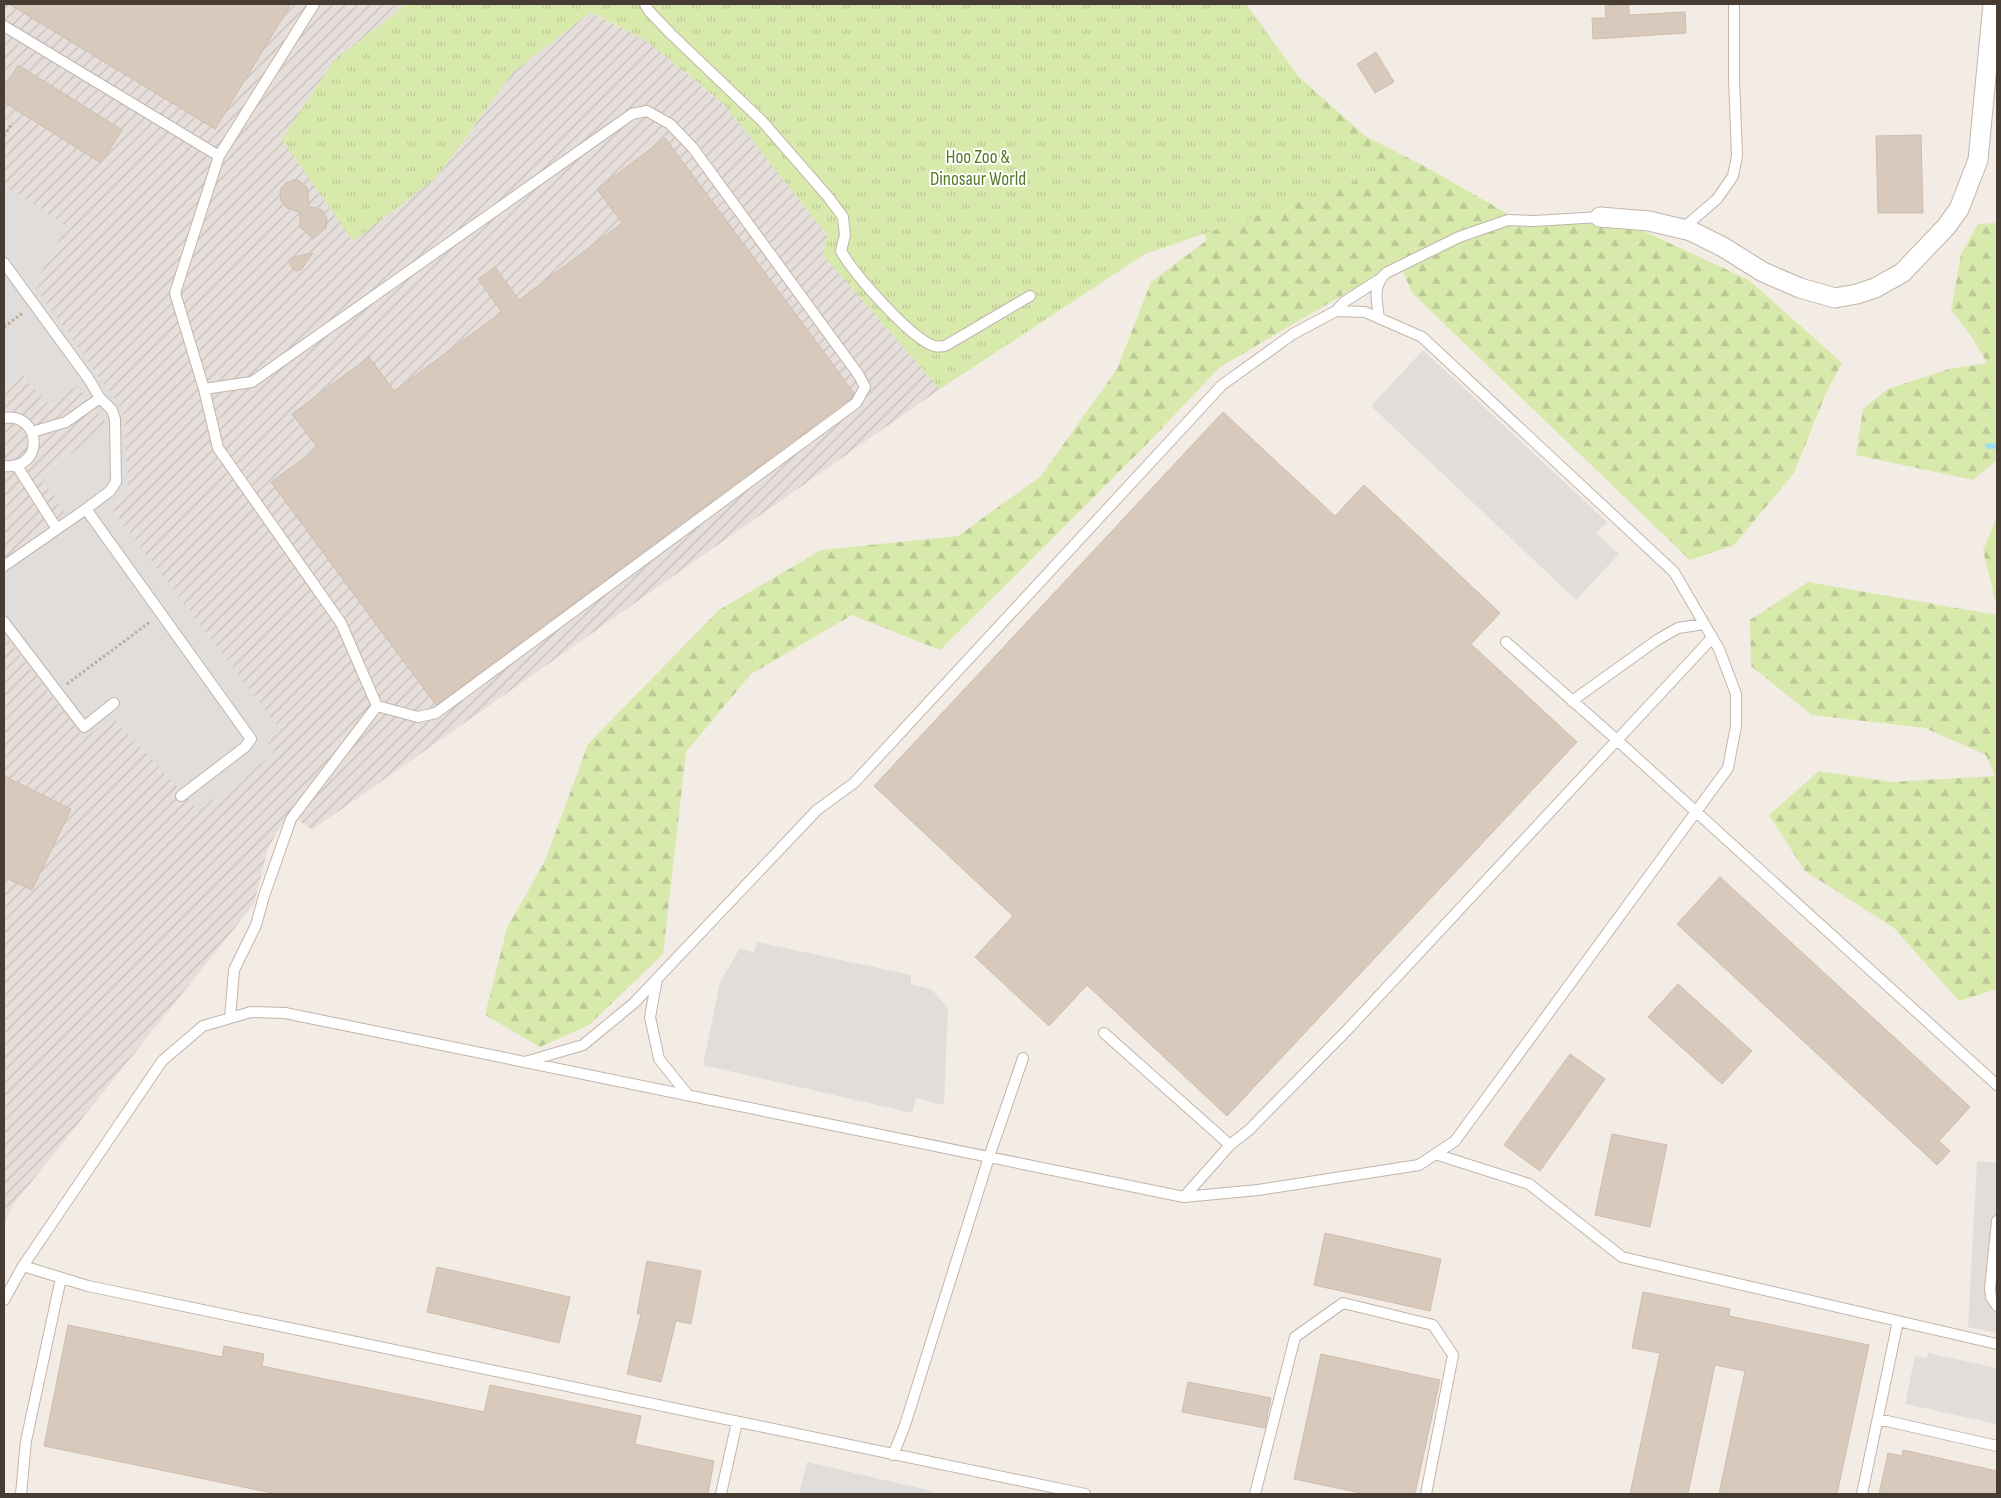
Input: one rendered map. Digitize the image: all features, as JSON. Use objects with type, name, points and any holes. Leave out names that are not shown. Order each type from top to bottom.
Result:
[{"type":"street","points":[[1600,217],[1649,221],[1691,231],[1723,247],[1763,272],[1800,288],[1835,298],[1875,288],[1902,273],[1946,227],[1959,209],[1970,184],[1978,160],[1992,4]]},
{"type":"lane","points":[[314,4],[219,156],[175,292],[204,389],[218,448],[341,623],[377,706]]},
{"type":"lane","points":[[645,4],[670,34],[763,122],[829,198],[842,217],[845,235],[841,251],[849,265],[912,333],[933,346],[945,346],[1030,296]]},
{"type":"lane","points":[[1682,229],[1717,199],[1733,176],[1737,156],[1734,4]]},
{"type":"lane","points":[[4,26],[219,156]]},
{"type":"lane","points":[[204,389],[252,382],[632,114],[647,111],[670,124],[694,148],[858,374],[865,387],[856,403],[436,713],[418,717],[377,706]]},
{"type":"lane","points":[[525,1062],[583,1045],[634,1003],[818,810],[854,783],[1222,385],[1293,334],[1336,311],[1344,302],[1380,279],[1386,273],[1459,237],[1508,220],[1534,221],[1600,217]]},
{"type":"lane","points":[[4,263],[88,378],[100,398],[112,410],[115,418],[116,482],[110,491],[4,566]]},
{"type":"lane","points":[[1380,279],[1376,292],[1380,318]]},
{"type":"lane","points":[[4,1300],[23,1266],[162,1061],[203,1026],[251,1012],[286,1012],[1184,1197],[1258,1190],[1418,1165],[1455,1141],[1728,768],[1736,726],[1736,694],[1718,649],[1674,572],[1422,337],[1365,312],[1336,311]]},
{"type":"lane","points":[[32,432],[66,422],[100,398]]},
{"type":"lane","points":[[4,418],[22,420],[32,432],[34,440],[30,456],[17,466],[4,466]]},
{"type":"lane","points":[[17,466],[57,529]]},
{"type":"lane","points":[[86,509],[251,739],[245,747],[181,796]]},
{"type":"lane","points":[[4,622],[84,727],[114,703]]},
{"type":"lane","points":[[1572,701],[1657,640],[1678,628],[1704,624]]},
{"type":"lane","points":[[1184,1197],[1230,1145],[1249,1130],[1350,1027],[1712,638]]},
{"type":"lane","points":[[1506,642],[1617,740],[1997,1085]]},
{"type":"lane","points":[[230,1018],[234,970],[256,924],[291,819],[377,706]]},
{"type":"lane","points":[[657,979],[650,1017],[659,1059],[688,1095]]},
{"type":"lane","points":[[1104,1034],[1230,1145]]},
{"type":"lane","points":[[893,1455],[905,1425],[989,1157],[1023,1058]]},
{"type":"lane","points":[[1435,1154],[1529,1184],[1622,1257],[1997,1344]]},
{"type":"lane","points":[[1997,1221],[1990,1288],[1991,1297],[1997,1306]]},
{"type":"lane","points":[[23,1266],[88,1286],[1078,1494]]},
{"type":"lane","points":[[21,1494],[26,1440],[61,1278]]},
{"type":"lane","points":[[1255,1494],[1295,1337],[1343,1303],[1433,1325],[1453,1354],[1426,1494]]},
{"type":"lane","points":[[1862,1494],[1898,1321]]},
{"type":"lane","points":[[1878,1419],[1997,1446]]},
{"type":"lane","points":[[721,1494],[737,1422]]},
{"type":"path","points":[[4,136],[12,123]]},
{"type":"path","points":[[4,326],[34,304]]},
{"type":"path","points":[[57,692],[161,614]]},
{"type":"shaded area","points":[[4,4],[404,4],[400,10],[437,177],[513,72],[590,12],[644,39],[723,103],[827,235],[823,255],[940,389],[312,830],[289,813],[268,848],[254,904],[12,1206],[4,1224]]},
{"type":"shaded area","points":[[4,185],[67,226],[34,285],[124,412],[128,489],[110,507],[281,730],[267,742],[275,753],[199,810],[113,718],[84,738],[4,634],[4,561],[65,512],[41,478],[107,424],[77,386],[49,405],[22,375],[4,388]]},
{"type":"shaded area","points":[[1423,350],[1607,522],[1596,533],[1619,554],[1576,600],[1371,406]]},
{"type":"shaded area","points":[[757,942],[911,975],[911,984],[931,989],[948,1008],[944,1105],[916,1098],[912,1113],[703,1065],[720,982],[740,948],[754,952]]},
{"type":"shaded area","points":[[1977,1161],[1997,1163],[1997,1333],[1968,1327]]},
{"type":"shaded area","points":[[1928,1353],[1997,1368],[1997,1424],[1905,1404],[1915,1356],[1927,1358]]},
{"type":"shaded area","points":[[807,1462],[932,1491],[931,1494],[799,1494]]},
{"type":"green space","name":"Hoo Zoo & Dinosaur World","points":[[404,4],[1246,4],[1298,76],[1381,173],[1145,254],[940,389],[823,255],[827,235],[723,103],[644,39],[591,12],[513,72],[437,177],[353,241],[282,140],[334,60],[400,10]]},
{"type":"green space","points":[[1246,4],[1298,76],[1365,136],[1426,167],[1508,214],[1624,222],[1749,280],[1842,363],[1826,393],[1794,473],[1734,545],[1690,560],[1412,293],[1399,262],[1220,367],[1141,450],[940,650],[852,615],[751,674],[686,752],[663,954],[589,1025],[540,1047],[485,1015],[507,928],[545,861],[588,744],[719,610],[821,550],[958,536],[1041,476],[1117,369],[1151,282],[1207,240],[1193,210]]},
{"type":"green space","points":[[1997,223],[1997,460],[1973,480],[1856,455],[1863,409],[1888,389],[1949,369],[1987,363],[1973,339],[1951,310],[1961,254],[1978,224]]},
{"type":"green space","points":[[1997,517],[1997,608],[1983,550]]},
{"type":"green space","points":[[1808,582],[1997,615],[1997,989],[1959,1001],[1894,928],[1805,871],[1769,815],[1819,771],[1890,782],[1995,776],[1986,755],[1925,728],[1812,715],[1751,666],[1750,620]]},
{"type":"building","points":[[9,4],[291,4],[215,129]]},
{"type":"building","points":[[1629,4],[1629,15],[1685,12],[1686,33],[1593,39],[1592,18],[1606,18],[1605,6]]},
{"type":"building","points":[[1376,52],[1394,82],[1375,93],[1357,64]]},
{"type":"building","points":[[18,65],[122,130],[101,163],[4,102],[4,88]]},
{"type":"building","points":[[1921,135],[1923,213],[1878,213],[1876,136]]},
{"type":"building","points":[[665,138],[854,393],[851,398],[436,705],[271,482],[318,448],[292,414],[369,357],[394,391],[502,312],[478,279],[495,267],[519,300],[622,223],[597,189]]},
{"type":"building","points":[[294,180],[307,187],[309,206],[322,210],[327,218],[326,228],[313,239],[300,227],[300,212],[287,208],[281,201],[280,191],[282,187]]},
{"type":"building","points":[[313,253],[301,270],[296,271],[292,268],[289,262],[293,257]]},
{"type":"building","points":[[1223,412],[1335,516],[1364,485],[1500,613],[1471,644],[1577,742],[1227,1116],[1087,985],[1049,1026],[975,957],[1013,916],[874,786]]},
{"type":"building","points":[[4,776],[71,809],[32,890],[4,877]]},
{"type":"building","points":[[1720,877],[1970,1107],[1939,1141],[1950,1151],[1937,1165],[1677,924]]},
{"type":"building","points":[[1678,984],[1752,1051],[1722,1084],[1648,1017]]},
{"type":"building","points":[[1570,1054],[1605,1079],[1540,1171],[1504,1145]]},
{"type":"building","points":[[1612,1134],[1667,1145],[1650,1227],[1595,1215]]},
{"type":"building","points":[[1325,1233],[1441,1259],[1430,1311],[1314,1285]]},
{"type":"building","points":[[647,1261],[701,1271],[691,1324],[676,1321],[661,1382],[627,1374],[641,1314],[637,1314]]},
{"type":"building","points":[[437,1267],[570,1297],[559,1343],[427,1312]]},
{"type":"building","points":[[1643,1292],[1730,1309],[1729,1316],[1869,1345],[1837,1494],[1719,1494],[1745,1371],[1715,1365],[1688,1494],[1630,1494],[1660,1353],[1632,1348]]},
{"type":"building","points":[[68,1325],[222,1357],[224,1346],[264,1354],[262,1366],[484,1412],[490,1385],[641,1416],[635,1444],[714,1461],[708,1494],[277,1494],[44,1446]]},
{"type":"building","points":[[1321,1354],[1440,1380],[1415,1494],[1365,1494],[1294,1479]]},
{"type":"building","points":[[1188,1382],[1271,1398],[1265,1428],[1182,1412]]},
{"type":"building","points":[[1903,1450],[1997,1471],[1997,1494],[1879,1494],[1888,1453],[1902,1456]]},
{"type":"waterway","points":[[1988,446],[1997,446]]}]
